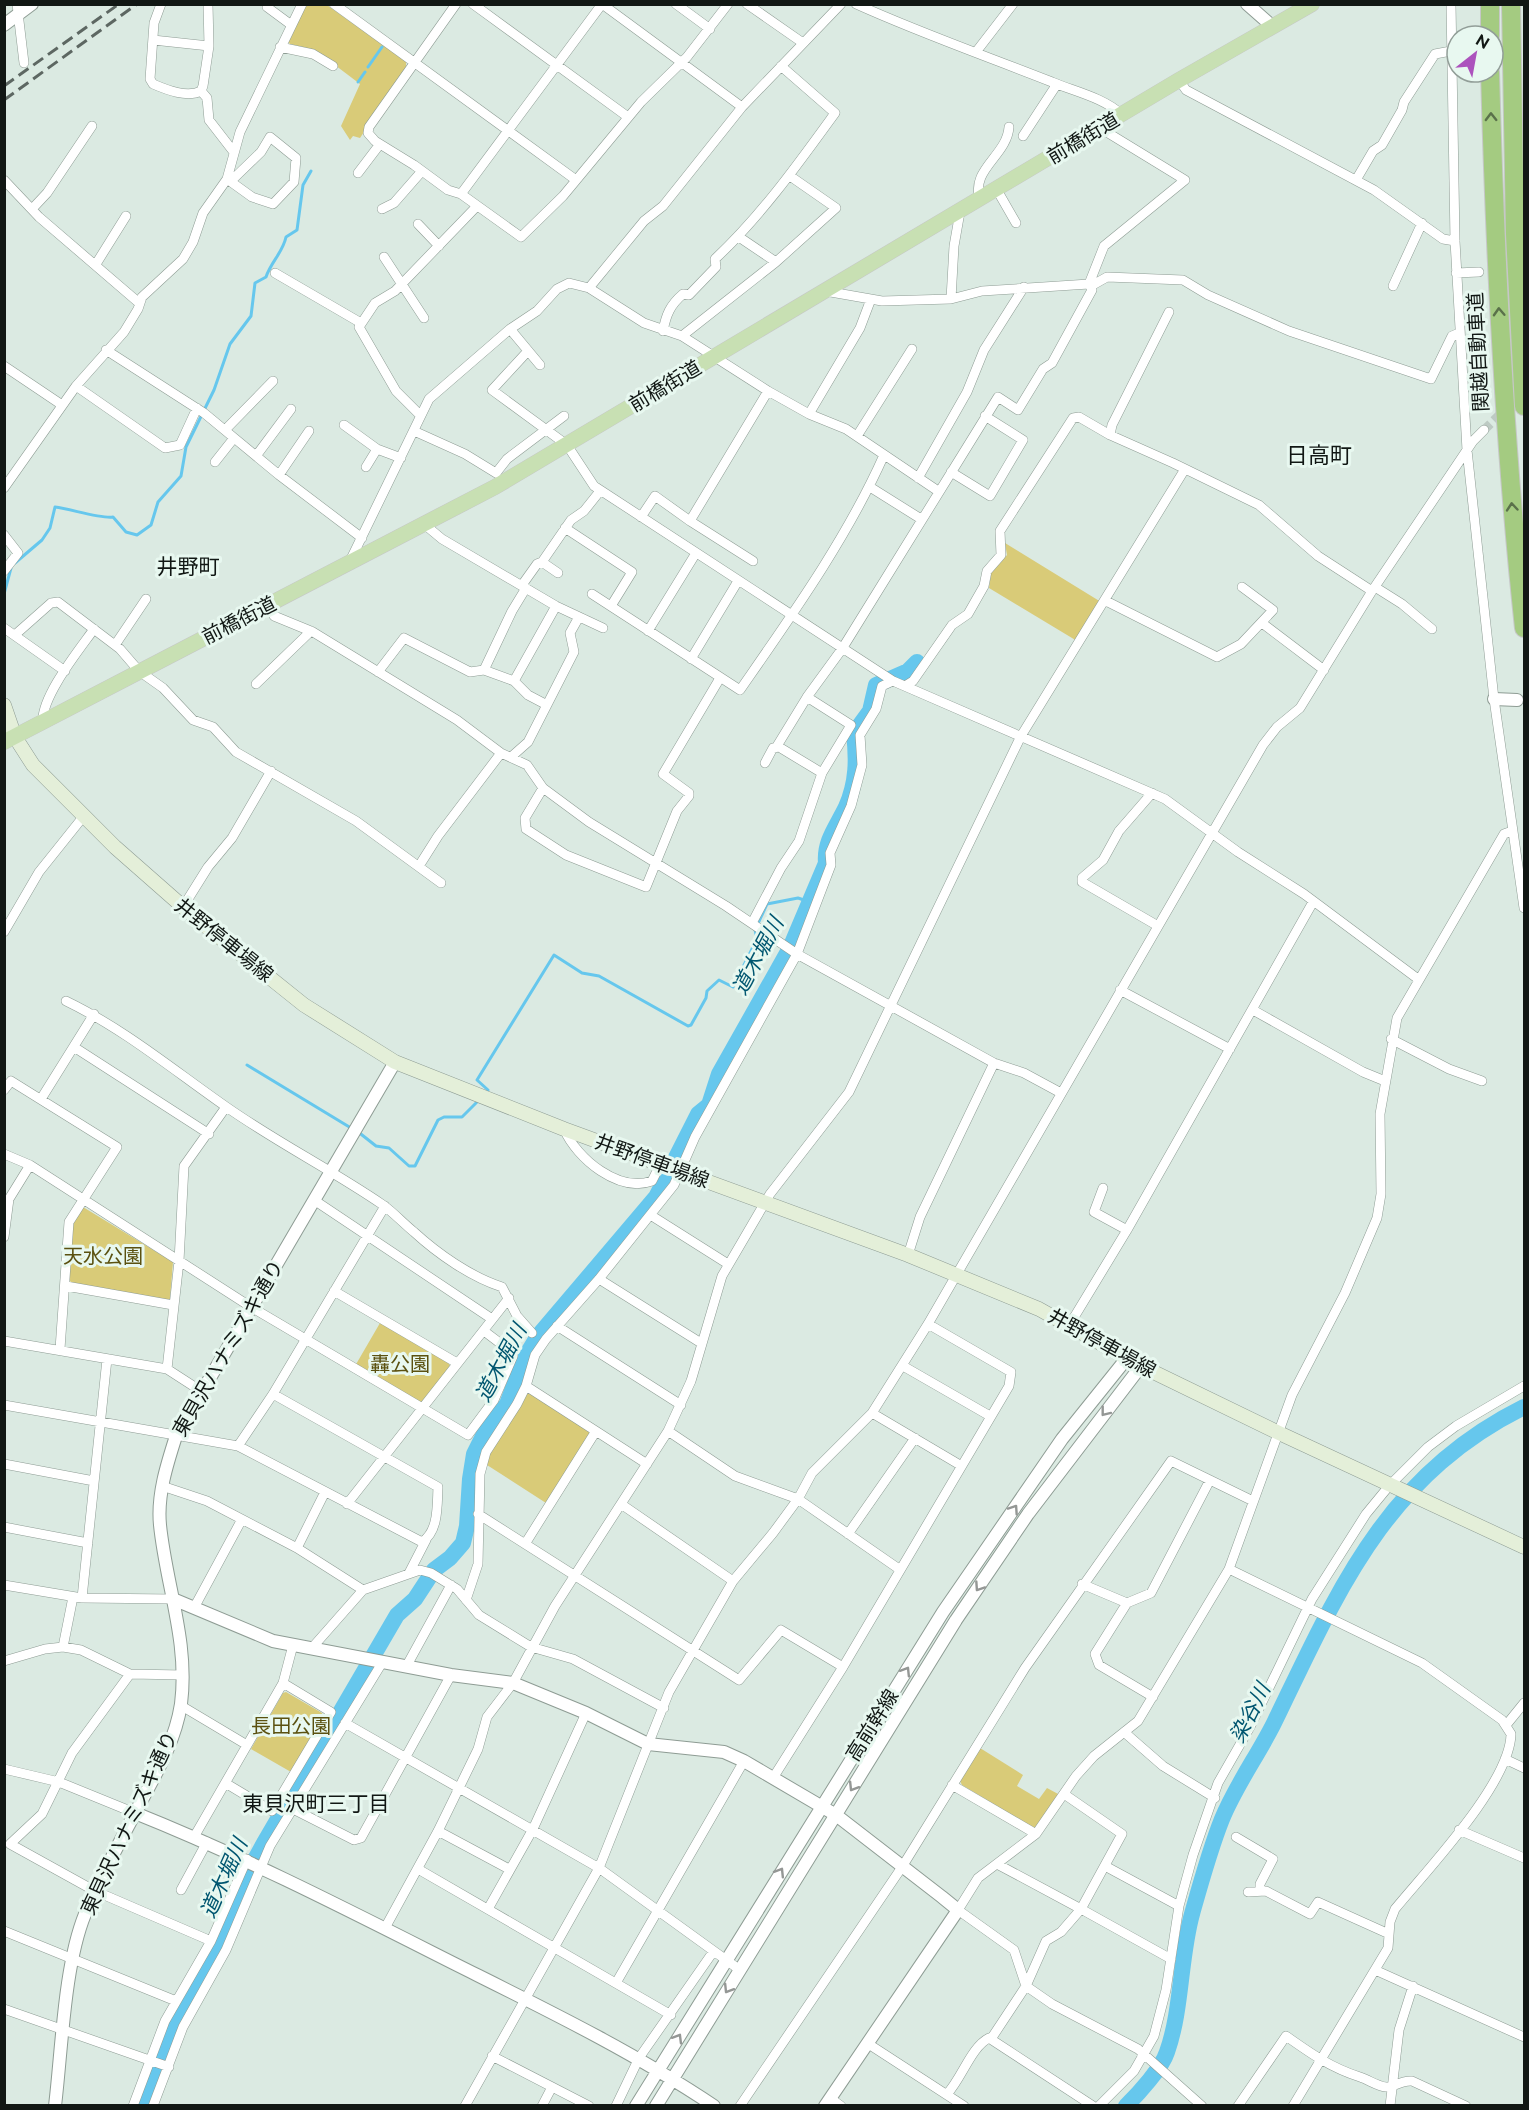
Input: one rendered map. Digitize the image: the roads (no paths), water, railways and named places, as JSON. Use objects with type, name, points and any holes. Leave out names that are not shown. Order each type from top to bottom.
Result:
[{"type":"highway","points":[[1490,4],[1490,24]]},
{"type":"highway","points":[[1511,4],[1515,234],[1524,406]]},
{"type":"highway","name":"関越自動車道","points":[[1490,84],[1494,232],[1504,409],[1524,628]]},
{"type":"main road","name":"前橋街道","points":[[8,737],[43,723],[139,670],[348,565],[516,475],[1179,80],[1312,4]]},
{"type":"main road","name":"井野停車場線","points":[[4,705],[8,737],[83,817],[183,907],[304,1005],[395,1062],[430,1078],[564,1129],[908,1255],[1070,1324],[1141,1366],[1391,1487],[1524,1547]]},
{"type":"street","points":[[4,25],[17,10],[32,4]]},
{"type":"street","points":[[161,4],[154,23],[150,79],[153,84],[184,93],[195,94],[201,91]]},
{"type":"street","points":[[201,91],[209,46],[208,4]]},
{"type":"street","points":[[229,180],[233,151],[290,24],[302,4]]},
{"type":"street","points":[[334,4],[576,180]]},
{"type":"street","points":[[456,4],[369,127],[371,138],[448,190],[461,194],[521,237],[576,180],[628,117],[682,62],[728,4]]},
{"type":"street","points":[[473,4],[628,117]]},
{"type":"street","points":[[461,194],[602,4],[742,107]]},
{"type":"street","points":[[676,4],[710,29]]},
{"type":"street","points":[[747,4],[803,43]]},
{"type":"street","points":[[589,288],[644,221],[663,206],[742,107],[840,4]]},
{"type":"street","points":[[856,4],[892,22],[1057,84],[1113,108],[1122,115]]},
{"type":"street","points":[[976,52],[1013,4]]},
{"type":"street","points":[[1247,4],[1272,26]]},
{"type":"street","points":[[1451,4],[1451,24]]},
{"type":"street","points":[[267,7],[290,24]]},
{"type":"street","points":[[17,10],[24,63]]},
{"type":"street","points":[[153,40],[209,46]]},
{"type":"street","points":[[280,47],[313,54],[333,66]]},
{"type":"street","points":[[1356,180],[1373,151],[1382,145],[1402,110],[1404,102],[1435,54],[1445,52]]},
{"type":"street","points":[[663,331],[666,314],[674,301],[682,294],[689,295],[716,267],[715,259],[739,237],[790,176],[836,112],[781,66]]},
{"type":"street","points":[[1179,80],[1186,90],[1356,180],[1443,239],[1455,241]]},
{"type":"street","points":[[1023,136],[1057,84]]},
{"type":"street","points":[[1452,84],[1456,273],[1467,450],[1494,699],[1524,908]]},
{"type":"street","points":[[201,91],[207,98],[209,120],[233,151]]},
{"type":"street","points":[[32,209],[47,193],[92,126]]},
{"type":"street","points":[[980,200],[977,190],[979,179],[1005,141],[1008,127]]},
{"type":"street","points":[[765,763],[807,697],[842,649],[998,397],[1018,410],[1043,369],[1052,363],[1092,290],[1090,285],[1104,246],[1185,180],[1100,128]]},
{"type":"street","points":[[4,488],[76,386],[124,332],[138,309],[138,302],[183,259],[193,242],[203,213],[229,180],[261,152],[270,137],[296,158],[294,182],[273,204],[252,197],[229,180]]},
{"type":"street","points":[[358,173],[380,144]]},
{"type":"street","points":[[382,209],[394,203],[422,171]]},
{"type":"street","points":[[682,336],[776,262],[836,208],[790,176]]},
{"type":"street","points":[[4,180],[32,209],[138,302]]},
{"type":"street","points":[[997,190],[1016,223]]},
{"type":"street","points":[[420,415],[396,392],[363,336],[361,323],[375,303],[389,296],[477,206]]},
{"type":"street","points":[[951,299],[954,246],[960,212]]},
{"type":"street","points":[[96,264],[126,216]]},
{"type":"street","points":[[1393,286],[1422,223]]},
{"type":"street","points":[[418,224],[439,246]]},
{"type":"street","points":[[739,237],[776,262]]},
{"type":"street","points":[[384,257],[424,318]]},
{"type":"street","points":[[275,273],[361,323]]},
{"type":"street","points":[[1456,273],[1479,273]]},
{"type":"street","points":[[825,291],[871,299],[951,299],[982,291],[1090,285],[1107,277],[1183,280],[1208,295],[1289,331],[1431,379],[1452,336],[1460,333]]},
{"type":"street","points":[[348,565],[429,399],[510,329],[537,311],[562,285],[577,284],[589,288],[644,323],[682,336],[808,414],[846,429],[938,491]]},
{"type":"street","points":[[918,478],[967,392],[984,350],[1024,287]]},
{"type":"street","points":[[808,414],[860,328],[871,299]]},
{"type":"street","points":[[1110,435],[1112,425],[1169,312]]},
{"type":"street","points":[[510,329],[540,365]]},
{"type":"street","points":[[857,436],[912,349]]},
{"type":"street","points":[[106,350],[197,408],[279,475],[362,538]]},
{"type":"street","points":[[527,352],[492,390],[567,446],[600,490],[893,681],[1152,793],[1313,902],[1418,979]]},
{"type":"street","points":[[4,366],[62,405]]},
{"type":"street","points":[[225,430],[273,381]]},
{"type":"street","points":[[76,386],[165,448],[180,445],[197,408]]},
{"type":"street","points":[[690,521],[768,391]]},
{"type":"street","points":[[256,456],[291,408]]},
{"type":"street","points":[[414,430],[465,454],[496,473],[504,463],[544,429],[564,416]]},
{"type":"street","points":[[951,472],[990,496],[1023,440],[985,416]]},
{"type":"street","points":[[904,686],[913,681],[952,625],[968,614],[984,586],[987,572],[1001,555],[1000,531],[1027,486],[1045,464],[1070,421],[1079,417],[1110,435],[1267,510],[1318,556],[1402,604],[1432,629]]},
{"type":"street","points":[[344,425],[377,448],[401,458]]},
{"type":"street","points":[[465,2106],[599,1868],[669,1692],[734,1581],[798,1499],[812,1473],[872,1413],[903,1366],[1211,832],[1270,735],[1300,708],[1373,589],[1467,450],[1484,430]]},
{"type":"street","points":[[279,475],[309,431]]},
{"type":"street","points":[[215,462],[234,438]]},
{"type":"street","points":[[366,467],[377,448]]},
{"type":"street","points":[[592,594],[740,690],[792,615],[870,487],[884,455]]},
{"type":"street","points":[[504,463],[516,475]]},
{"type":"street","points":[[385,1928],[418,1869],[478,1749],[487,1717],[513,1683],[531,1647],[668,1431],[681,1405],[722,1276],[728,1264],[765,1203],[849,1092],[1021,736],[1185,469]]},
{"type":"street","points":[[870,487],[921,519]]},
{"type":"street","points":[[484,670],[537,564],[542,562],[571,519],[584,511],[600,490]]},
{"type":"street","points":[[641,517],[655,496],[753,561]]},
{"type":"street","points":[[424,525],[442,539],[556,606],[603,628]]},
{"type":"street","points":[[565,528],[632,572],[611,606]]},
{"type":"street","points":[[4,536],[18,553],[4,570]]},
{"type":"street","points":[[648,631],[696,553]]},
{"type":"street","points":[[542,562],[558,573]]},
{"type":"street","points":[[691,658],[738,581]]},
{"type":"street","points":[[1106,601],[1216,657],[1241,644],[1272,612],[1272,608],[1242,587]]},
{"type":"street","points":[[114,645],[146,599]]},
{"type":"street","points":[[16,634],[54,601],[114,645],[139,670],[163,688],[193,720],[213,728],[236,752],[356,821],[441,883]]},
{"type":"street","points":[[268,606],[274,616],[311,632],[457,720],[501,753],[527,765],[543,788],[589,822],[752,923],[797,954],[994,1063],[1024,1073],[1061,1093]]},
{"type":"street","points":[[514,681],[556,606]]},
{"type":"street","points":[[511,757],[528,742],[574,652],[570,633],[579,617]]},
{"type":"street","points":[[1262,624],[1324,670]]},
{"type":"street","points":[[4,628],[16,634],[65,671]]},
{"type":"street","points":[[43,723],[41,713],[65,671],[94,629]]},
{"type":"street","points":[[256,684],[311,632]]},
{"type":"street","points":[[378,672],[404,638],[470,672],[484,670],[514,681],[528,695],[547,705]]},
{"type":"street","points":[[543,788],[525,818],[524,826],[566,855],[646,887],[677,811],[689,796],[689,793],[663,774],[720,678]]},
{"type":"street","points":[[466,1600],[478,1564],[480,1474],[486,1452],[526,1386],[535,1355],[557,1326],[652,1216],[674,1185],[736,1061],[797,954],[831,865],[830,853],[851,806],[862,765],[860,735],[876,709],[882,687],[893,681]]},
{"type":"street","points":[[752,923],[781,868],[800,841],[822,773],[851,725],[807,697]]},
{"type":"street","points":[[1494,699],[1517,700]]},
{"type":"street","points":[[777,746],[822,773]]},
{"type":"street","points":[[419,866],[438,836],[501,753]]},
{"type":"street","points":[[183,907],[208,867],[232,838],[271,771]]},
{"type":"street","points":[[1152,793],[1119,831],[1103,860],[1082,878],[1082,882],[1158,926]]},
{"type":"street","points":[[4,932],[39,872],[83,817]]},
{"type":"street","points":[[841,2106],[827,2102],[978,1878],[1036,1834],[1094,1756],[1138,1721],[1229,1569],[1292,1395],[1345,1293],[1377,1218],[1381,1189],[1379,1130],[1391,1039],[1401,1010],[1494,856],[1502,837],[1512,831]]},
{"type":"street","points":[[1070,1324],[1128,1230],[1313,902]]},
{"type":"street","points":[[1120,990],[1230,1049]]},
{"type":"street","points":[[66,1001],[94,1014],[146,1048],[226,1107],[385,1206],[414,1233],[452,1261],[484,1281],[502,1287],[517,1316],[532,1333]]},
{"type":"street","points":[[1253,1010],[1363,1072],[1385,1081]]},
{"type":"street","points":[[41,1099],[94,1014]]},
{"type":"street","points":[[1391,1039],[1449,1069],[1482,1081]]},
{"type":"street","points":[[74,1047],[209,1134]]},
{"type":"street","name":"東貝沢ハナミズキ通り","points":[[55,2106],[72,1960],[81,1924],[95,1891],[169,1746],[180,1706],[183,1675],[160,1523],[162,1486],[176,1436],[395,1062]]},
{"type":"street","points":[[908,1255],[920,1217],[994,1063]]},
{"type":"street","points":[[4,1090],[11,1081],[117,1147],[69,1222],[60,1349]]},
{"type":"street","points":[[167,1369],[179,1261],[184,1166],[209,1134],[226,1107]]},
{"type":"street","points":[[564,1129],[569,1141],[586,1157],[603,1172],[620,1181],[639,1185],[652,1181],[661,1163]]},
{"type":"street","points":[[4,1154],[30,1165],[251,1307],[465,1434],[471,1434],[502,1387],[513,1356],[509,1350],[484,1331]]},
{"type":"street","points":[[5,1235],[9,1199],[30,1165]]},
{"type":"street","points":[[1103,1188],[1094,1212],[1128,1230]]},
{"type":"street","points":[[314,1200],[492,1319]]},
{"type":"street","points":[[238,1446],[273,1394],[385,1206]]},
{"type":"street","points":[[652,1216],[728,1264]]},
{"type":"street","points":[[599,1279],[701,1343]]},
{"type":"street","points":[[66,1286],[173,1305]]},
{"type":"street","points":[[334,1291],[457,1363]]},
{"type":"street","points":[[347,1504],[509,1299]]},
{"type":"street","points":[[773,1778],[843,1667],[960,1465],[1009,1386],[1011,1372],[928,1324]]},
{"type":"street","points":[[557,1326],[681,1405]]},
{"type":"street","points":[[4,1341],[167,1369],[201,1391]]},
{"type":"street","name":"高前幹線","points":[[636,2106],[950,1602],[1062,1439],[1126,1358]]},
{"type":"street","points":[[63,1647],[77,1597],[88,1543],[107,1359]]},
{"type":"street","points":[[903,1366],[990,1416]]},
{"type":"street","name":"高前幹線","points":[[656,2106],[975,1591],[1028,1514],[1141,1366]]},
{"type":"street","points":[[526,1386],[647,1464]]},
{"type":"street","points":[[1099,2106],[1134,2071],[1155,2036],[1179,1906],[1193,1855],[1215,1798],[1218,1783],[1250,1727],[1310,1607],[1366,1514],[1428,1447],[1485,1407],[1524,1386]]},
{"type":"street","points":[[273,1394],[438,1487],[436,1520],[409,1573]]},
{"type":"street","points":[[4,1405],[238,1446],[422,1542],[426,1540]]},
{"type":"street","points":[[872,1413],[960,1465]]},
{"type":"street","points":[[525,1544],[596,1431]]},
{"type":"street","points":[[668,1431],[735,1476],[798,1499],[899,1569]]},
{"type":"street","points":[[848,1534],[915,1438]]},
{"type":"street","points":[[740,2106],[902,1867],[1025,1668],[1082,1584],[1171,1461],[1253,1501]]},
{"type":"street","points":[[4,1464],[94,1481]]},
{"type":"street","points":[[1153,1697],[1098,1665],[1095,1654],[1127,1603],[1151,1593],[1210,1480]]},
{"type":"street","points":[[162,1486],[207,1500],[242,1521],[297,1548],[363,1590]]},
{"type":"street","points":[[297,1548],[325,1492]]},
{"type":"street","points":[[621,1504],[734,1581]]},
{"type":"street","points":[[478,1514],[739,1680],[781,1630],[843,1667]]},
{"type":"street","points":[[195,1606],[242,1521]]},
{"type":"street","points":[[4,1527],[88,1543]]},
{"type":"street","points":[[1229,1569],[1422,1663],[1507,1724],[1511,1739],[1505,1759],[1486,1794],[1395,1909],[1390,1922],[1388,1948],[1293,2106]]},
{"type":"street","points":[[311,1649],[363,1590],[420,1570],[431,1573],[451,1585],[479,1615],[531,1647],[573,1659],[664,1708]]},
{"type":"street","points":[[1082,1584],[1127,1603]]},
{"type":"street","points":[[4,1585],[77,1597],[173,1599],[195,1606],[273,1641],[375,1662],[513,1683],[586,1713],[648,1744],[724,1752],[744,1761],[836,1815],[958,1910],[1014,1950],[1026,1986],[1052,2004],[1143,2053],[1202,2106]]},
{"type":"street","points":[[406,1667],[451,1585]]},
{"type":"street","points":[[194,1837],[227,1784],[283,1683],[293,1645]]},
{"type":"street","points":[[4,1661],[45,1649],[63,1647],[81,1650],[130,1674],[183,1675]]},
{"type":"street","points":[[153,2106],[183,2028],[226,1950],[270,1846],[345,1723],[375,1662]]},
{"type":"street","points":[[130,1674],[72,1753],[42,1814],[9,1844],[95,1891],[211,1941]]},
{"type":"street","points":[[293,1809],[354,1840],[361,1838],[451,1675]]},
{"type":"street","points":[[227,1784],[272,1811],[330,1712],[283,1683]]},
{"type":"street","points":[[1507,1724],[1524,1703]]},
{"type":"street","points":[[180,1706],[248,1745]]},
{"type":"street","points":[[488,1909],[533,1829],[586,1713]]},
{"type":"street","points":[[345,1723],[599,1868],[740,1970]]},
{"type":"street","points":[[1124,1732],[1163,1766],[1215,1798]]},
{"type":"street","points":[[1505,1759],[1524,1768]]},
{"type":"street","points":[[616,1983],[744,1761]]},
{"type":"street","points":[[4,1769],[59,1782],[261,1866],[639,2058],[714,2106]]},
{"type":"street","points":[[952,1785],[1036,1834]]},
{"type":"street","points":[[947,2094],[958,2082],[975,2050],[982,2042],[992,2039],[1026,1986],[1046,1941],[1061,1932],[1081,1909],[1122,1834],[1064,1794]]},
{"type":"street","points":[[438,1830],[509,1869]]},
{"type":"street","points":[[1459,1830],[1524,1858]]},
{"type":"street","points":[[1236,1837],[1273,1859],[1260,1884],[1260,1891]]},
{"type":"street","points":[[181,1890],[207,1842]]},
{"type":"street","points":[[133,2106],[176,2001],[211,1941],[246,1859]]},
{"type":"street","points":[[998,1864],[1170,1959]]},
{"type":"street","points":[[1105,1866],[1179,1906]]},
{"type":"street","points":[[418,1869],[671,2014]]},
{"type":"street","points":[[1248,1892],[1266,1891],[1310,1914],[1318,1902],[1389,1934]]},
{"type":"street","points":[[4,1931],[176,2001]]},
{"type":"street","points":[[616,2106],[639,2058],[713,1952]]},
{"type":"street","points":[[1375,1970],[1524,2037]]},
{"type":"street","points":[[1390,2106],[1399,2030],[1413,1986]]},
{"type":"street","points":[[4,2009],[169,2067]]},
{"type":"street","points":[[1239,2106],[1286,2036],[1320,2060],[1351,2075],[1392,2087]]},
{"type":"street","points":[[992,2039],[1093,2106]]},
{"type":"street","points":[[867,2043],[964,2106]]},
{"type":"street","points":[[492,2056],[590,2106]]},
{"type":"street","points":[[1392,2087],[1396,2083],[1412,2081],[1466,2106]]},
{"type":"street","points":[[542,2106],[552,2087]]},
{"type":"waterway","points":[[368,67],[382,47]]},
{"type":"waterway","points":[[358,82],[365,72]]},
{"type":"waterway","points":[[15,563],[42,540],[50,528],[55,507],[101,517],[113,517],[126,532],[137,535],[151,525],[158,502],[181,476],[186,447],[214,390],[230,344],[251,316],[255,283],[266,277],[286,237],[297,230],[303,185],[311,171]]},
{"type":"waterway","points":[[4,594],[11,568]]},
{"type":"waterway","name":"道木堀川","points":[[140,2106],[161,2053],[219,1946],[247,1874],[264,1843],[397,1615],[415,1599],[434,1570],[450,1558],[463,1543],[467,1526],[474,1454],[485,1432],[507,1404],[524,1359],[538,1336],[656,1197],[698,1114],[709,1105],[719,1074],[790,948],[826,863],[829,841],[852,789],[856,761],[854,733],[870,711],[876,685],[908,671],[917,662]]},
{"type":"waterway","points":[[486,1093],[488,1090],[477,1080],[554,955],[582,973],[599,976],[688,1026],[691,1025],[706,998],[707,991],[719,980],[733,987],[757,939],[755,930],[767,904],[798,898],[810,902]]},
{"type":"waterway","points":[[247,1065],[351,1128]]},
{"type":"waterway","points":[[357,1131],[376,1146],[389,1148],[409,1166],[415,1166],[438,1120],[444,1117],[462,1117],[479,1100]]},
{"type":"waterway","name":"染谷川","points":[[1126,2106],[1155,2073],[1167,2052],[1176,2019],[1192,1914],[1222,1819],[1345,1583],[1371,1541],[1401,1503],[1435,1467],[1476,1435],[1524,1407]]},
{"type":"tunnel","points":[[1484,430],[1523,392]]},
{"type":"railway","points":[[4,86],[119,4]]},
{"type":"railway","points":[[4,100],[137,4]]},
{"type":"district","name":"日高町","points":[[1319,455]]},
{"type":"district","name":"井野町","points":[[188,567]]},
{"type":"district","name":"東貝沢町三丁目","points":[[316,1804]]},
{"type":"park label","name":"天水公園","points":[[103,1256]]},
{"type":"park label","name":"轟公園","points":[[400,1364]]},
{"type":"park label","name":"長田公園","points":[[291,1726]]}]
